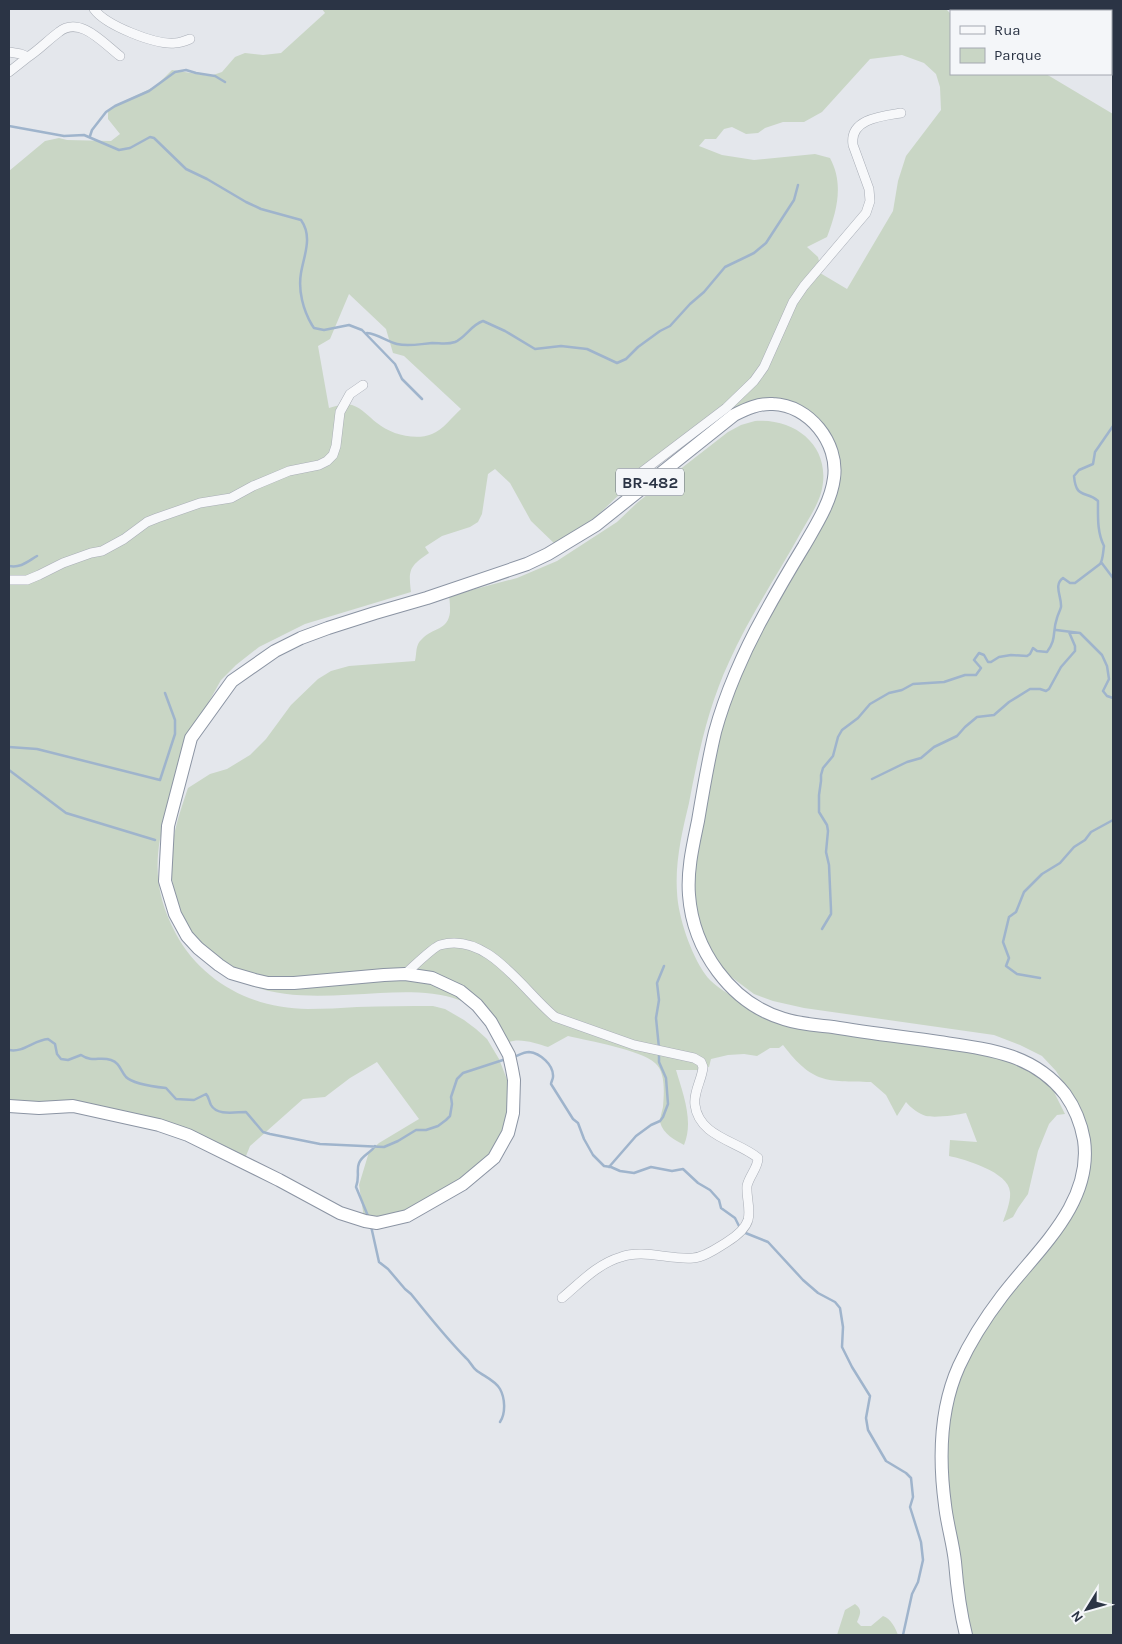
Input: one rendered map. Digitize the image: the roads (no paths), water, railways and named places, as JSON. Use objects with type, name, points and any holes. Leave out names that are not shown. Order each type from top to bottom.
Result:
[{"type":"highway","name":"BR-482","points":[[9,1106],[39,1108],[73,1106],[144,1120],[188,1135],[351,1218],[377,1223],[407,1216],[463,1184],[494,1158],[508,1133],[513,1113],[514,1088],[509,1055],[498,1032],[477,1005],[460,991],[432,978],[405,974],[294,983],[268,983],[231,973],[198,948],[188,936],[175,914],[166,881],[168,826],[191,738],[232,680],[256,662],[282,647],[301,638],[349,621],[427,598],[527,564],[568,543],[596,524],[734,415],[745,409],[763,404],[781,404],[799,411],[816,425],[829,444],[835,465],[834,483],[826,504],[754,634],[728,691],[714,735],[692,854],[688,889],[690,908],[697,932],[710,961],[740,994],[783,1019],[989,1050],[1023,1060],[1049,1077],[1073,1106],[1082,1129],[1084,1143],[1084,1166],[1076,1195],[1063,1220],[986,1318],[958,1368],[950,1396],[942,1442],[944,1503],[966,1635]]},
{"type":"street","points":[[94,9],[101,17],[146,38],[177,44],[190,39]]},
{"type":"street","points":[[9,72],[65,28],[74,27],[88,31],[120,56]]},
{"type":"street","points":[[9,52],[28,57]]},
{"type":"street","points":[[635,494],[633,484],[639,474],[726,408],[754,381],[764,367],[793,302],[804,286],[866,213],[870,201],[869,189],[853,145],[852,138],[854,132],[868,120],[901,113]]},
{"type":"street","points":[[9,580],[27,580],[63,563],[102,551],[124,539],[147,522],[157,518],[200,503],[231,498],[253,486],[289,471],[319,465],[327,461],[333,455],[336,446],[340,412],[350,394],[364,385]]},
{"type":"street","points":[[405,974],[439,945],[460,943],[482,950],[502,964],[555,1017],[634,1045],[694,1058],[701,1062],[703,1067],[694,1104],[699,1119],[716,1136],[750,1151],[758,1158],[758,1163],[751,1175],[748,1186],[749,1216],[747,1223],[730,1240],[709,1253],[694,1258],[622,1256],[599,1266],[562,1298]]},
{"type":"waterway","points":[[90,136],[92,130],[106,112],[149,91],[175,72],[186,70],[215,76],[225,82]]},
{"type":"waterway","points":[[9,126],[64,136],[84,135],[119,150],[130,148],[150,137],[154,138],[186,169],[261,209],[301,220],[305,226],[307,239],[300,280],[301,293],[306,313],[314,328],[324,330],[349,325],[362,330],[395,364],[402,379],[422,399]]},
{"type":"waterway","points":[[367,333],[401,345],[449,343],[459,340],[475,325],[483,321],[505,331],[535,349],[561,346],[587,349],[617,363],[626,359],[638,347],[670,326],[704,292],[725,267],[754,253],[766,243],[794,200],[798,185]]},
{"type":"waterway","points":[[822,929],[831,914],[831,910],[829,865],[826,852],[828,831],[827,825],[819,812],[821,775],[823,768],[833,756],[842,730],[858,718],[870,704],[889,693],[902,690],[913,684],[944,682],[965,675],[976,675],[981,668],[974,660],[979,653],[984,655],[988,662],[991,662],[999,657],[1011,655],[1027,656],[1033,648],[1037,651],[1047,652],[1052,643],[1061,607],[1058,588],[1060,581],[1063,578],[1070,583],[1075,583],[1100,564],[1102,560],[1104,546],[1099,530],[1098,501],[1079,492],[1074,476],[1079,470],[1093,464],[1095,452],[1113,426]]},
{"type":"waterway","points":[[9,566],[20,565],[37,556]]},
{"type":"waterway","points":[[1101,562],[1113,578]]},
{"type":"waterway","points":[[1056,630],[1080,633],[1102,655],[1107,666],[1109,679],[1103,691],[1107,696],[1113,698]]},
{"type":"waterway","points":[[872,779],[907,762],[921,758],[934,747],[957,736],[977,717],[994,715],[1009,702],[1030,689],[1046,691],[1049,689],[1061,667],[1075,651],[1075,646],[1069,632]]},
{"type":"waterway","points":[[9,747],[37,749],[160,780],[175,734],[175,720],[165,693]]},
{"type":"waterway","points":[[9,770],[66,813],[155,840]]},
{"type":"waterway","points":[[1040,978],[1017,974],[1006,966],[1009,958],[1003,942],[1009,917],[1016,912],[1024,892],[1042,874],[1060,863],[1091,832],[1113,820]]},
{"type":"waterway","points":[[659,1048],[656,1018],[659,1000],[657,983],[664,966]]},
{"type":"waterway","points":[[9,1050],[19,1050],[48,1039],[55,1044],[57,1054],[61,1059],[68,1060],[81,1055],[89,1059],[114,1061],[129,1079],[145,1085],[166,1088],[176,1099],[194,1100],[206,1094],[211,1105],[217,1111],[227,1113],[246,1112],[263,1132],[320,1144],[384,1147],[416,1130],[426,1130],[438,1126],[450,1116],[451,1097],[457,1079],[463,1073],[506,1059]]},
{"type":"waterway","points":[[514,1057],[529,1052],[546,1060],[553,1073],[551,1084],[573,1119],[578,1123],[593,1155],[604,1166],[634,1173],[651,1167],[672,1171],[683,1169],[698,1183],[710,1190],[719,1200],[721,1208],[735,1218],[740,1228]]},
{"type":"waterway","points":[[609,1167],[636,1136],[660,1121],[663,1117],[668,1104],[666,1078],[659,1062],[659,1054]]},
{"type":"waterway","points":[[368,1216],[356,1187],[360,1160],[375,1146]]},
{"type":"waterway","points":[[371,1226],[379,1262],[411,1294],[475,1369],[500,1389],[504,1406],[500,1422]]},
{"type":"waterway","points":[[743,1232],[768,1242],[803,1280],[818,1293],[835,1302],[840,1308],[843,1327],[842,1347],[870,1396],[866,1418],[868,1430],[886,1461],[911,1478],[913,1497],[910,1507],[921,1542],[923,1560],[918,1582],[912,1594],[903,1635]]}]
